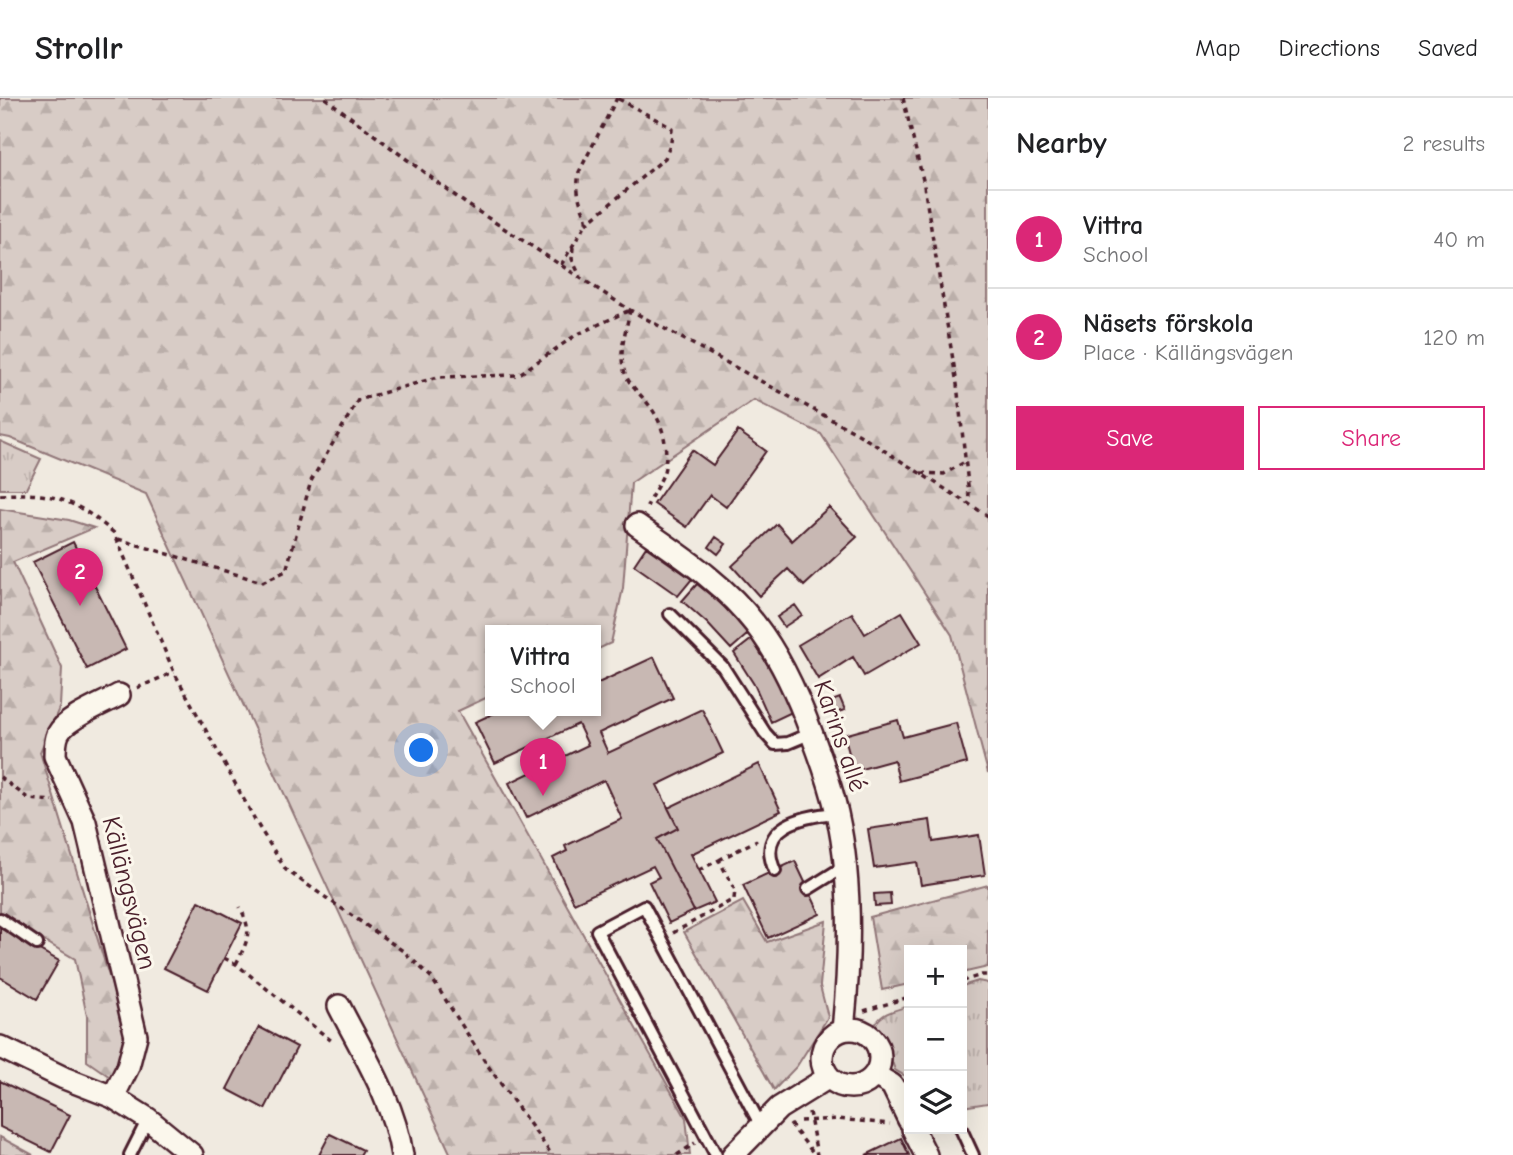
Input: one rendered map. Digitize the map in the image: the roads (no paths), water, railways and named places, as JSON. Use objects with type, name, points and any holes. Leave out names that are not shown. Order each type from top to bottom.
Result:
[{"type":"street","name":"Karins allé","points":[[637,525],[685,558],[755,623],[795,687],[837,813],[845,866],[849,986],[844,1022]]},
{"type":"street","name":"Källängsvägen","points":[[113,1097],[128,1067],[136,1036],[85,822],[55,756],[58,733],[67,723],[119,695]]},
{"type":"street","points":[[339,1006],[380,1085],[398,1133],[402,1155]]},
{"type":"street","points":[[892,1083],[869,1081],[852,1087],[835,1083],[829,1077],[822,1059],[823,1050],[827,1041],[844,1022],[853,1030],[871,1038],[892,1083],[904,1119]]},
{"type":"street","points":[[0,1047],[64,1079],[113,1097],[148,1119],[192,1155]]},
{"type":"street","points":[[733,1155],[779,1108],[829,1077]]},
{"type":"street","points":[[912,1134],[926,1155]]},
{"type":"lane","points":[[670,614],[723,667],[765,733],[775,744],[788,743],[812,733]]},
{"type":"lane","points":[[775,871],[769,853],[770,843],[778,830],[819,814],[837,813]]},
{"type":"lane","points":[[808,890],[845,866]]},
{"type":"lane","points":[[716,1155],[597,931],[644,906],[761,1126]]},
{"type":"lane","points":[[0,919],[37,944]]},
{"type":"lane","points":[[131,1154],[148,1119]]},
{"type":"lane","points":[[963,1134],[973,1155]]},
{"type":"place","name":"Näsets förskola","points":[[80,606]]},
{"type":"place","name":"Vittra","points":[[543,796]]}]
